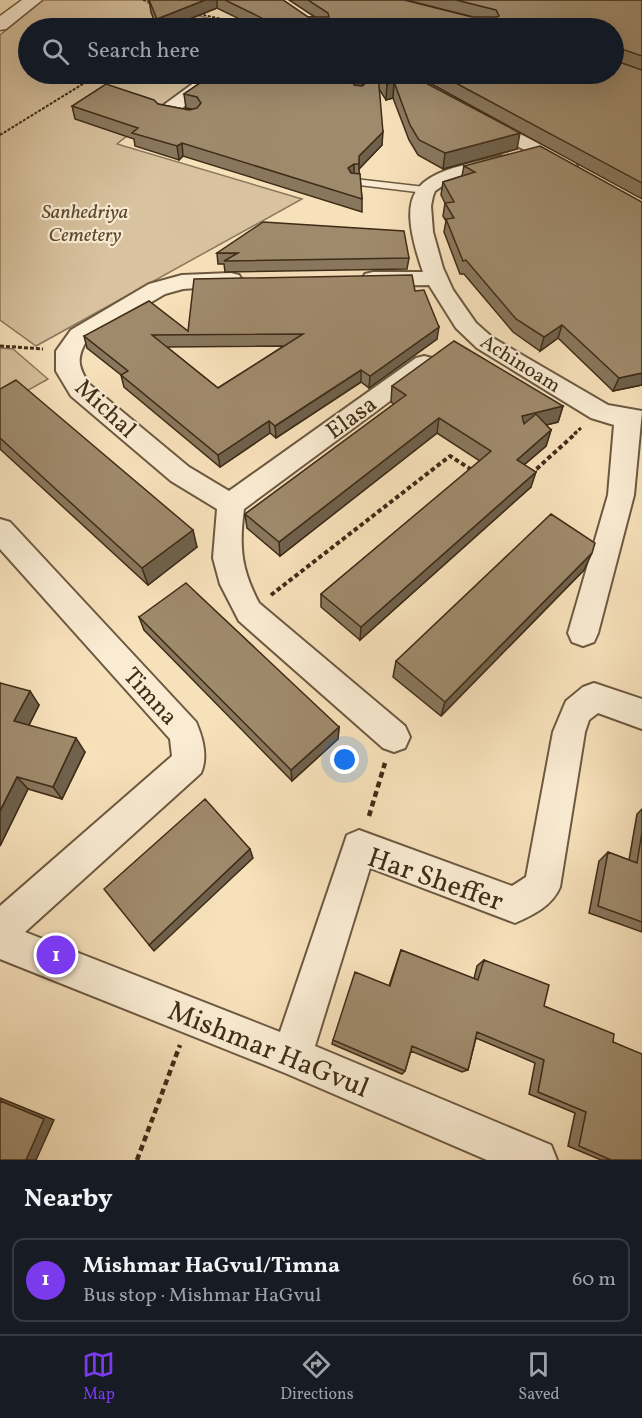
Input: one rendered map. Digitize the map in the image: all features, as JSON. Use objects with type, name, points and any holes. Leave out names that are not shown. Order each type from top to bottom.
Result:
[{"type":"street","points":[[0,25],[33,0]]},
{"type":"street","points":[[191,116],[167,111],[203,84]]},
{"type":"street","points":[[469,112],[579,173]]},
{"type":"street","points":[[425,190],[433,182],[444,177],[540,151]]},
{"type":"street","name":"Achinoam","points":[[425,190],[420,203],[422,222],[436,278],[470,330],[485,343],[600,412],[634,419],[621,495],[583,633]]},
{"type":"street","points":[[351,279],[436,278]]},
{"type":"street","name":"Michal","points":[[231,504],[180,474],[80,390],[68,371],[68,351],[79,335],[157,289],[182,282],[258,280]]},
{"type":"street","name":"Elasa","points":[[231,504],[470,330]]},
{"type":"street","points":[[231,504],[227,532],[227,558],[234,584],[249,612],[394,737]]},
{"type":"street","name":"Timna","points":[[0,530],[185,733],[189,762],[0,930]]},
{"type":"street","name":"Har Sheffer","points":[[292,1056],[359,847],[515,905],[542,888],[569,732],[577,711],[594,697],[642,714]]},
{"type":"street","name":"Mishmar HaGvul","points":[[0,941],[292,1056],[536,1160]]},
{"type":"lane","points":[[355,182],[425,190]]},
{"type":"path","points":[[143,0],[154,3]]},
{"type":"path","points":[[196,14],[215,18]]},
{"type":"path","points":[[0,135],[83,84]]},
{"type":"path","points":[[0,345],[68,351]]},
{"type":"path","points":[[526,479],[600,412]]},
{"type":"path","points":[[249,612],[450,456],[480,475]]},
{"type":"path","points":[[359,847],[394,737]]},
{"type":"path","points":[[137,1160],[191,1017]]},
{"type":"green space","name":"Sanhedriya Cemetery","points":[[43,0],[153,0],[148,3],[207,18],[21,18]]},
{"type":"green space","name":"Sanhedriya Cemetery","points":[[18,20],[18,84],[192,84],[117,144],[302,199],[36,346],[0,320],[0,35]]},
{"type":"green space","points":[[0,348],[13,349],[48,379],[0,406]]},
{"type":"building","points":[[149,0],[205,0],[160,18],[157,18]]},
{"type":"building","points":[[225,0],[283,0],[308,17],[329,17],[328,13],[308,0],[404,0],[472,17],[497,17],[499,16],[496,10],[456,0],[642,0],[642,56],[624,50],[624,18],[262,18]]},
{"type":"building","points":[[624,64],[642,70],[642,183],[458,84],[624,84]]},
{"type":"building","points":[[106,84],[154,100],[158,104],[189,110],[197,108],[201,103],[197,97],[184,94],[198,84],[354,84],[362,86],[379,84],[383,132],[359,156],[359,164],[348,168],[351,173],[360,174],[362,199],[182,143],[177,146],[132,133],[138,128],[72,106]]},
{"type":"building","points":[[395,84],[428,84],[520,133],[445,153],[419,140],[410,125]]},
{"type":"building","points":[[540,146],[642,202],[642,373],[619,378],[562,325],[544,337],[516,319],[466,260],[463,261],[446,219],[454,218],[445,203],[454,202],[443,182],[475,172],[464,166]]},
{"type":"building","points":[[263,222],[404,231],[409,258],[224,261],[238,253],[217,253]]},
{"type":"building","points":[[412,275],[415,291],[424,290],[439,327],[370,376],[361,370],[275,426],[269,421],[218,455],[121,375],[128,371],[84,336],[149,301],[188,331],[194,279]],"holes":[[[303,334],[218,388],[152,335]]]},
{"type":"building","points":[[454,341],[563,406],[522,416],[524,424],[536,414],[551,430],[517,460],[536,472],[361,627],[321,594],[491,451],[439,418],[279,542],[245,514],[406,395],[392,386]]},
{"type":"building","points":[[16,380],[193,530],[142,568],[0,438],[0,389]]},
{"type":"building","points":[[551,514],[595,543],[592,553],[445,702],[396,661]]},
{"type":"building","points":[[186,583],[339,727],[291,770],[139,617]]},
{"type":"building","points":[[0,683],[30,691],[14,721],[76,738],[53,787],[17,777],[0,811]]},
{"type":"building","points":[[205,799],[250,849],[149,945],[104,889]]},
{"type":"building","points":[[642,832],[642,922],[598,906],[608,852],[637,863]]},
{"type":"building","points":[[401,950],[478,980],[484,960],[549,985],[544,1006],[614,1034],[613,1042],[642,1054],[642,1160],[611,1160],[579,1146],[586,1112],[538,1092],[544,1060],[477,1032],[468,1070],[412,1046],[405,1071],[333,1040],[355,972],[390,986]]},
{"type":"building","points":[[0,1101],[44,1119],[26,1160],[0,1160]]},
{"type":"place","name":"Mishmar HaGvul/Timna","points":[[56,955]]}]
